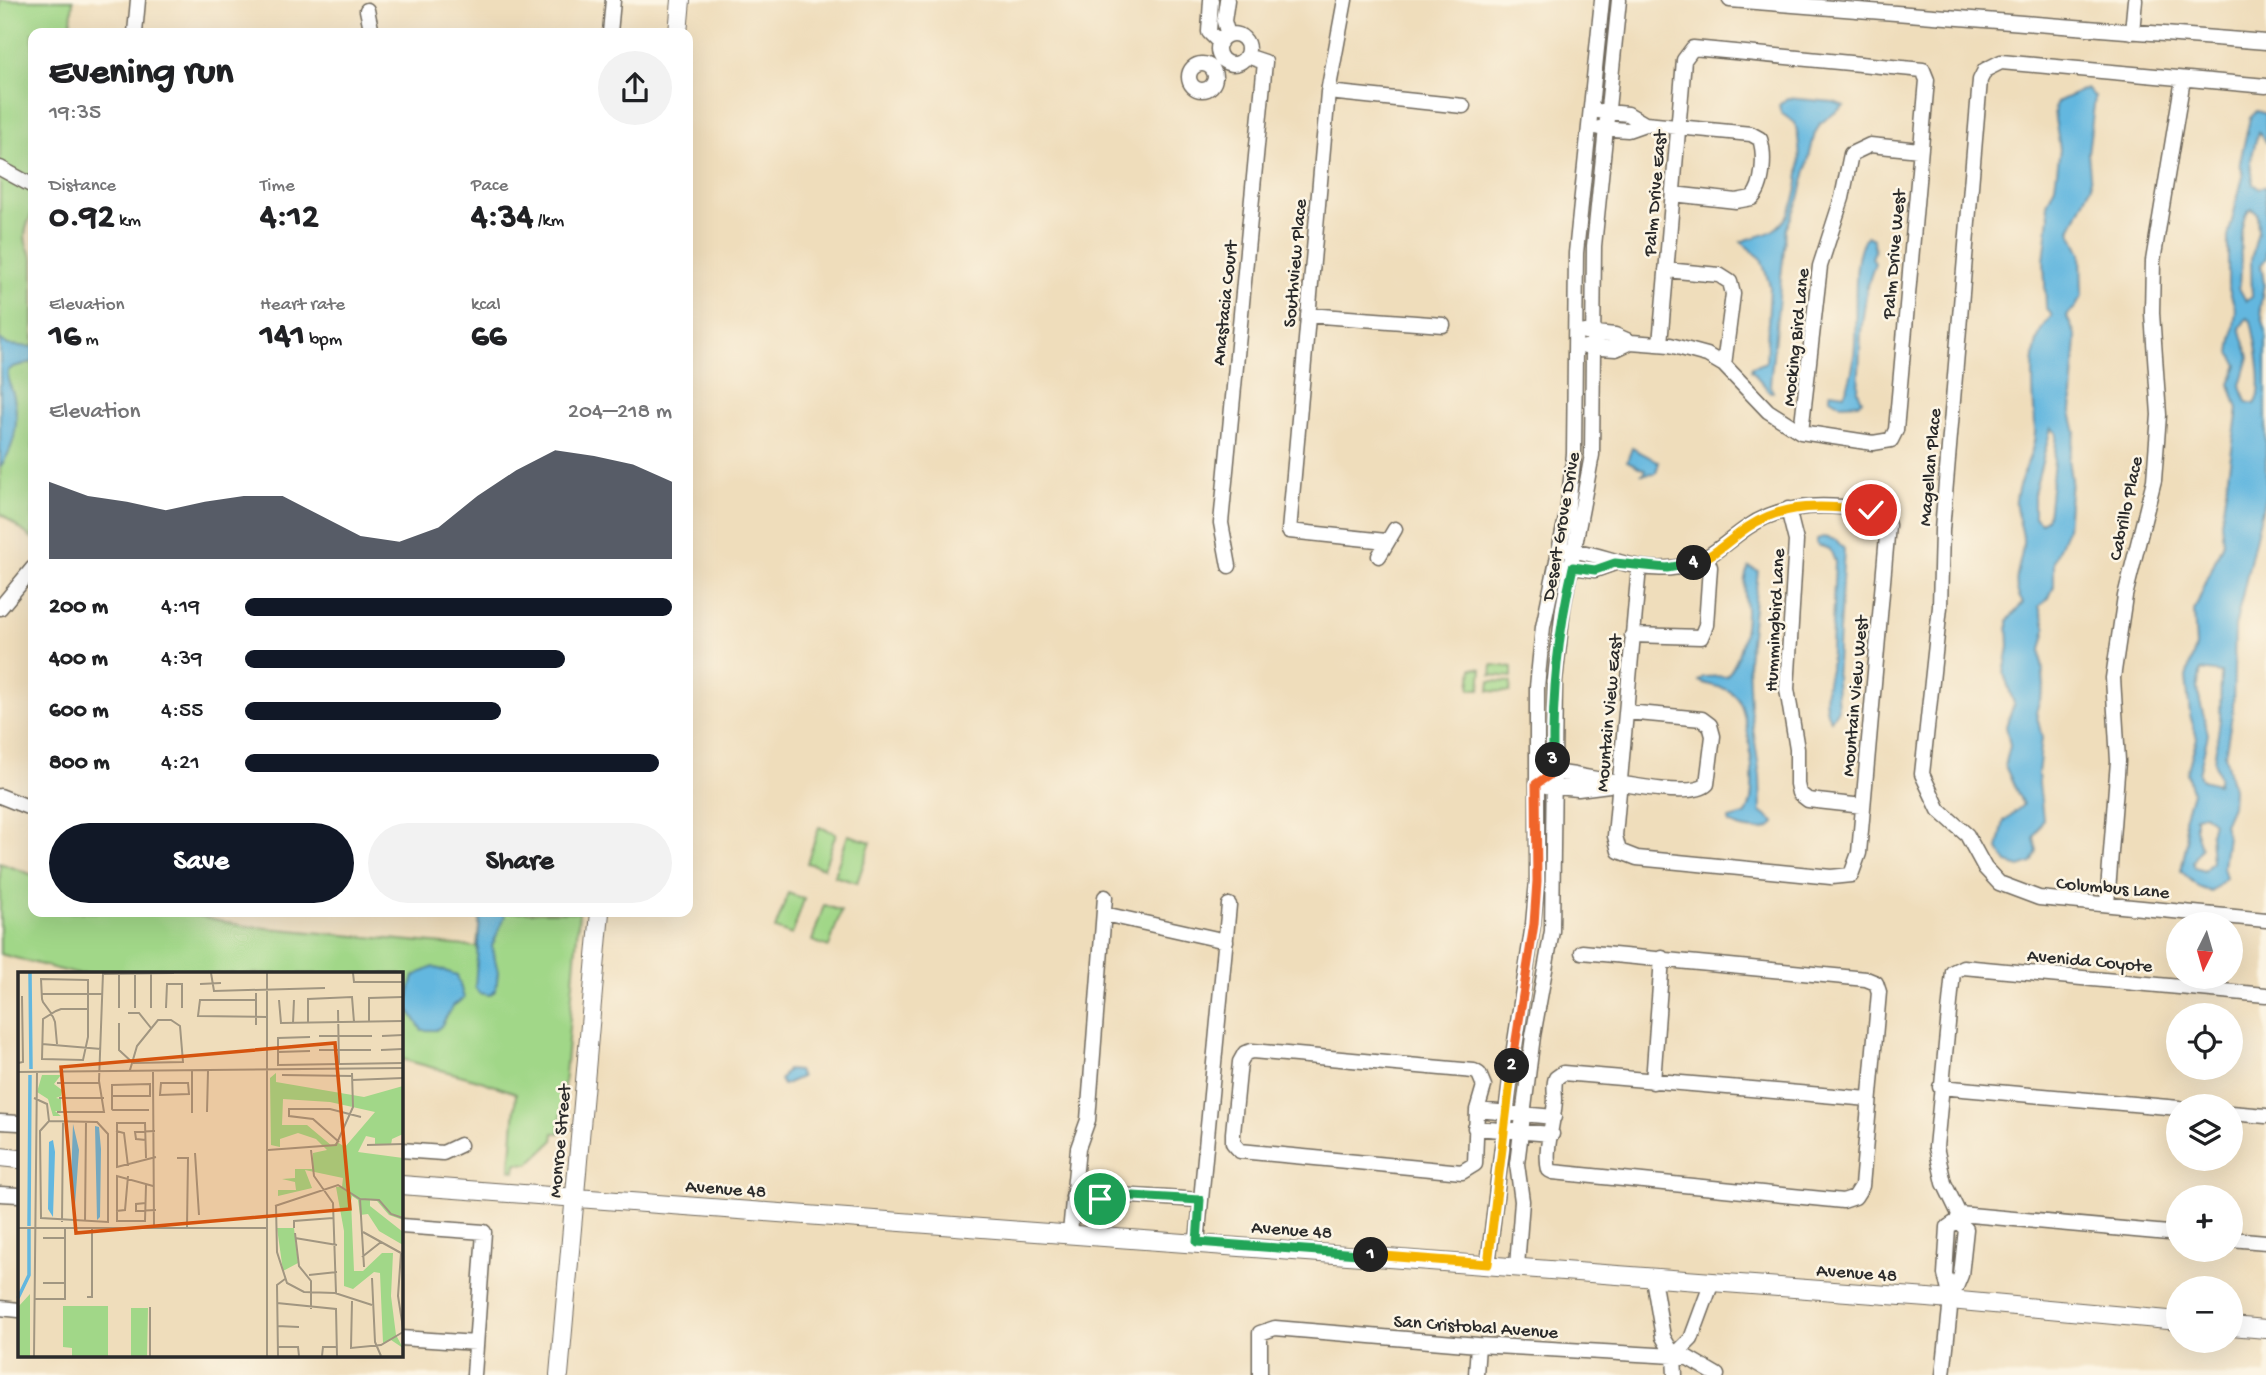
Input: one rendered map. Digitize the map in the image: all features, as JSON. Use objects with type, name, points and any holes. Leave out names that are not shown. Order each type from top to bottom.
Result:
[{"type":"main road","points":[[678,28],[681,0]]},
{"type":"main road","name":"Monroe Street","points":[[559,1375],[600,917]]},
{"type":"main road","points":[[0,1157],[18,1158]]},
{"type":"main road","name":"Avenue 48","points":[[402,1185],[1951,1299],[2166,1320]]},
{"type":"main road","points":[[2243,1327],[2266,1329]]},
{"type":"street","points":[[135,28],[138,0]]},
{"type":"street","points":[[610,28],[613,0]]},
{"type":"street","points":[[1211,0],[1209,32],[1224,39]]},
{"type":"street","points":[[1227,0],[1224,39],[1217,64],[1232,64],[1247,56]]},
{"type":"street","name":"Southview Place","points":[[1345,0],[1328,92],[1289,531],[1385,541]]},
{"type":"street","name":"Desert Grove Drive","points":[[1601,111],[1602,0]]},
{"type":"street","name":"Desert Grove Drive","points":[[1517,1266],[1522,1201],[1517,1164],[1521,1131],[1515,1113],[1513,1055],[1534,924],[1537,881],[1537,687],[1543,627],[1567,513],[1574,453],[1578,331],[1576,253],[1619,0]]},
{"type":"street","points":[[1730,0],[2266,42]]},
{"type":"street","points":[[2132,32],[2135,0]]},
{"type":"street","points":[[367,10],[371,28]]},
{"type":"street","name":"Anastacia Court","points":[[1224,39],[1244,39],[1247,56],[1265,62],[1221,523],[1229,566]]},
{"type":"street","name":"Palm Drive West","points":[[1693,48],[1923,69],[1927,80],[1896,430],[1891,440],[1874,443],[1801,432]]},
{"type":"street","name":"Palm Drive East","points":[[1660,344],[1684,60],[1693,48]]},
{"type":"street","name":"Magellan Place","points":[[1976,850],[1967,835],[1939,810],[1922,774],[1938,631],[1942,530],[1980,80],[1985,70],[2001,62],[2183,79]]},
{"type":"street","points":[[2183,79],[2266,86]]},
{"type":"street","name":"Cabrillo Place","points":[[2107,904],[2118,761],[2113,678],[2124,596],[2154,480],[2159,415],[2152,313],[2153,261],[2183,79]]},
{"type":"street","points":[[1328,92],[1463,106]]},
{"type":"street","points":[[1601,111],[1628,114],[1645,124],[1751,134],[1760,139],[1763,153],[1759,187],[1746,200],[1673,194]]},
{"type":"street","points":[[1599,128],[1629,130],[1645,124]]},
{"type":"street","name":"Desert Grove Drive","points":[[1488,1264],[1506,1130],[1515,1113],[1552,931],[1555,681],[1563,608],[1573,567],[1592,455],[1594,246],[1599,128]]},
{"type":"street","name":"Mocking Bird Lane","points":[[1801,432],[1820,266],[1842,198],[1851,154],[1870,145],[1920,150]]},
{"type":"street","points":[[0,168],[28,183]]},
{"type":"street","points":[[1666,270],[1718,275],[1730,282],[1732,294],[1724,365]]},
{"type":"street","points":[[1308,314],[1443,326]]},
{"type":"street","points":[[1578,331],[1593,340]]},
{"type":"street","points":[[1577,346],[1615,335],[1631,342],[1693,350],[1724,365],[1768,411],[1801,432]]},
{"type":"street","name":"Mountain View West","points":[[1788,509],[1815,505],[1871,510],[1882,514],[1888,525],[1857,862],[1851,875],[1845,877]]},
{"type":"street","points":[[1559,548],[1595,553],[1615,563],[1639,567],[1682,567],[1707,559],[1750,525],[1788,509]]},
{"type":"street","name":"Hummingbird Lane","points":[[1788,509],[1796,541],[1787,689],[1797,749],[1797,784],[1800,793],[1808,800],[1863,806]]},
{"type":"street","points":[[1379,556],[1385,541],[1395,529]]},
{"type":"street","points":[[1632,635],[1701,637],[1706,625],[1710,568],[1707,559]]},
{"type":"street","points":[[1555,565],[1595,570],[1615,563]]},
{"type":"street","name":"Mountain View East","points":[[1639,567],[1615,845],[1627,856],[1845,877]]},
{"type":"street","points":[[0,608],[28,574]]},
{"type":"street","points":[[1536,784],[1554,772],[1621,784],[1700,790],[1707,784],[1713,736],[1710,725],[1702,719],[1627,712]]},
{"type":"street","points":[[1536,784],[1578,789],[1621,784]]},
{"type":"street","points":[[0,796],[28,807]]},
{"type":"street","name":"Columbus Lane","points":[[1976,850],[1985,868],[1999,883],[2015,892],[2039,898],[2266,920]]},
{"type":"street","points":[[1070,1233],[1078,1148],[1088,1120],[1105,897]]},
{"type":"street","points":[[1197,1242],[1228,905]]},
{"type":"street","points":[[1104,914],[1226,941]]},
{"type":"street","points":[[1582,953],[1662,958],[1866,979],[1876,983],[1879,992],[1863,1186],[1855,1198],[1843,1201],[1560,1174],[1549,1170],[1547,1166],[1554,1117],[1554,1081],[1563,1073],[1869,1099]]},
{"type":"street","points":[[1653,1082],[1662,958]]},
{"type":"street","name":"Avenida Coyote","points":[[1940,1087],[1953,972],[1963,967],[2266,995]]},
{"type":"street","points":[[1252,1051],[1474,1071],[1479,1074],[1484,1086],[1475,1128],[1477,1160],[1472,1168],[1462,1172],[1247,1153],[1233,1143],[1240,1062],[1245,1053],[1252,1051]]},
{"type":"street","points":[[1944,1375],[1951,1299],[1961,1275],[1966,1229],[1944,1183],[1936,1147],[1940,1087],[2166,1107]]},
{"type":"street","points":[[1477,1110],[1554,1117]]},
{"type":"street","points":[[2243,1114],[2266,1116]]},
{"type":"street","points":[[0,1122],[18,1124]]},
{"type":"street","points":[[1475,1128],[1552,1134]]},
{"type":"street","points":[[402,1150],[443,1153],[460,1145]]},
{"type":"street","points":[[1501,1162],[1517,1164]]},
{"type":"street","points":[[1073,1192],[1100,1190],[1111,1195],[1200,1200]]},
{"type":"street","points":[[0,1194],[18,1195]]},
{"type":"street","points":[[1958,1217],[2166,1233]]},
{"type":"street","points":[[402,1226],[484,1233],[474,1375]]},
{"type":"street","points":[[2243,1240],[2266,1242]]},
{"type":"street","points":[[1653,1278],[1664,1336],[1674,1356],[1675,1375]]},
{"type":"street","points":[[1674,1356],[1691,1339],[1712,1282]]},
{"type":"street","points":[[0,1308],[18,1310]]},
{"type":"street","name":"San Cristobal Avenue","points":[[1260,1375],[1260,1333],[1275,1328],[1478,1345],[1674,1356],[1688,1358],[1717,1375]]},
{"type":"street","points":[[402,1338],[476,1343]]},
{"type":"street","points":[[1476,1375],[1478,1345]]},
{"type":"green space","points":[[0,0],[73,0],[70,28],[28,28],[28,224],[25,234],[28,247],[28,535],[0,513]]},
{"type":"green space","points":[[1492,665],[1512,667],[1512,677],[1491,675]]},
{"type":"green space","points":[[1472,668],[1482,669],[1480,689],[1470,689]]},
{"type":"green space","points":[[1490,681],[1511,682],[1510,692],[1489,691]]},
{"type":"green space","points":[[819,827],[836,833],[824,868],[807,863]]},
{"type":"green space","points":[[848,835],[871,842],[857,883],[834,876]]},
{"type":"green space","points":[[0,863],[28,873],[28,917],[203,917],[245,926],[477,947],[480,917],[579,917],[560,1133],[554,1133],[553,1141],[529,1164],[516,1163],[515,1171],[510,1170],[516,1093],[402,1059],[402,972],[68,972],[0,954]]},
{"type":"green space","points":[[788,893],[804,899],[792,935],[775,929]]},
{"type":"green space","points":[[824,905],[841,911],[829,947],[812,941]]},
{"type":"water","points":[[2087,88],[2095,97],[2088,153],[2091,186],[2070,230],[2081,253],[2082,296],[2075,308],[2066,315],[2076,337],[2071,412],[2076,433],[2068,459],[2071,479],[2067,528],[2054,561],[2054,586],[2049,598],[2039,606],[2046,629],[2041,650],[2044,687],[2036,712],[2042,738],[2038,774],[2043,819],[2034,838],[2037,852],[2032,863],[2020,867],[2007,863],[1998,849],[2004,821],[2023,805],[2005,766],[2010,746],[2006,726],[2014,704],[2004,674],[2009,647],[2008,620],[2023,603],[2016,580],[2023,542],[2016,500],[2034,442],[2034,354],[2043,326],[2052,316],[2046,307],[2044,261],[2049,216],[2047,203],[2055,186],[2060,149],[2054,113],[2057,102]],"holes":[[[2051,428],[2057,433],[2048,517],[2041,523],[2034,517],[2034,493]]]},
{"type":"water","points":[[1787,98],[1834,102],[1844,106],[1821,123],[1815,133],[1799,199],[1786,229],[1770,385],[1773,392],[1770,392],[1751,370],[1752,367],[1766,362],[1770,286],[1761,258],[1741,242],[1772,231],[1790,211],[1795,197],[1799,166],[1798,136],[1795,123],[1781,113],[1779,105]]},
{"type":"water","points":[[2257,111],[2266,114],[2266,142],[2258,132],[2251,160],[2253,184],[2259,188],[2266,186],[2266,258],[2261,265],[2264,284],[2260,308],[2266,332],[2266,493],[2235,627],[2233,709],[2225,755],[2233,789],[2232,806],[2224,824],[2227,836],[2223,867],[2226,878],[2211,892],[2198,887],[2181,871],[2187,841],[2184,819],[2192,792],[2187,773],[2197,738],[2190,715],[2186,677],[2196,646],[2194,611],[2223,542],[2221,522],[2238,409],[2230,384],[2238,365],[2230,353],[2236,311],[2228,285],[2228,237],[2243,176],[2240,162],[2250,118]],"holes":[[[2252,209],[2257,213],[2258,232],[2251,260],[2252,297],[2246,301],[2239,288],[2241,234],[2246,215]],[[2247,318],[2251,321],[2260,377],[2255,404],[2246,402],[2241,385],[2249,357],[2240,328]],[[2201,670],[2221,673],[2220,720],[2214,761],[2219,777],[2217,784],[2202,780],[2199,773],[2208,734],[2197,689]],[[2204,814],[2213,822],[2210,834],[2212,862],[2204,871],[2195,868],[2193,862],[2201,848],[2195,828],[2195,816]]]},
{"type":"water","points":[[1867,236],[1873,239],[1875,251],[1872,258],[1875,263],[1867,287],[1861,331],[1858,391],[1862,400],[1859,403],[1840,404],[1830,398],[1830,392],[1844,394],[1851,377],[1857,266],[1860,249]]},
{"type":"water","points":[[0,339],[8,345],[28,347],[28,363],[8,371],[16,425],[9,451],[0,467]]},
{"type":"water","points":[[1632,448],[1659,462],[1656,473],[1642,474],[1645,470],[1627,461]]},
{"type":"water","points":[[1823,537],[1836,540],[1844,549],[1836,680],[1838,709],[1831,720],[1826,709],[1825,695],[1830,669],[1835,562],[1830,549],[1817,545],[1817,539]]},
{"type":"water","points":[[1749,567],[1758,571],[1748,661],[1750,707],[1760,776],[1761,812],[1775,823],[1759,830],[1729,823],[1729,819],[1745,815],[1752,793],[1749,740],[1738,699],[1730,691],[1699,681],[1703,677],[1726,676],[1735,664],[1745,627],[1745,583]]},
{"type":"water","points":[[480,917],[505,917],[492,946],[498,972],[496,990],[490,995],[479,993],[475,987]]},
{"type":"water","points":[[433,967],[457,975],[464,998],[453,1006],[436,1030],[422,1030],[406,1006],[414,976]]},
{"type":"water","points":[[787,1070],[798,1071],[801,1077],[783,1085],[780,1080]]},
{"type":"route","points":[[1100,1199],[1116,1195],[1200,1200],[1197,1242],[1488,1264],[1513,1055],[1534,924],[1538,837],[1536,784],[1554,772],[1555,681],[1563,608],[1573,567],[1595,570],[1615,563],[1639,567],[1682,567],[1707,559],[1750,525],[1788,509],[1815,505],[1871,510]]}]
